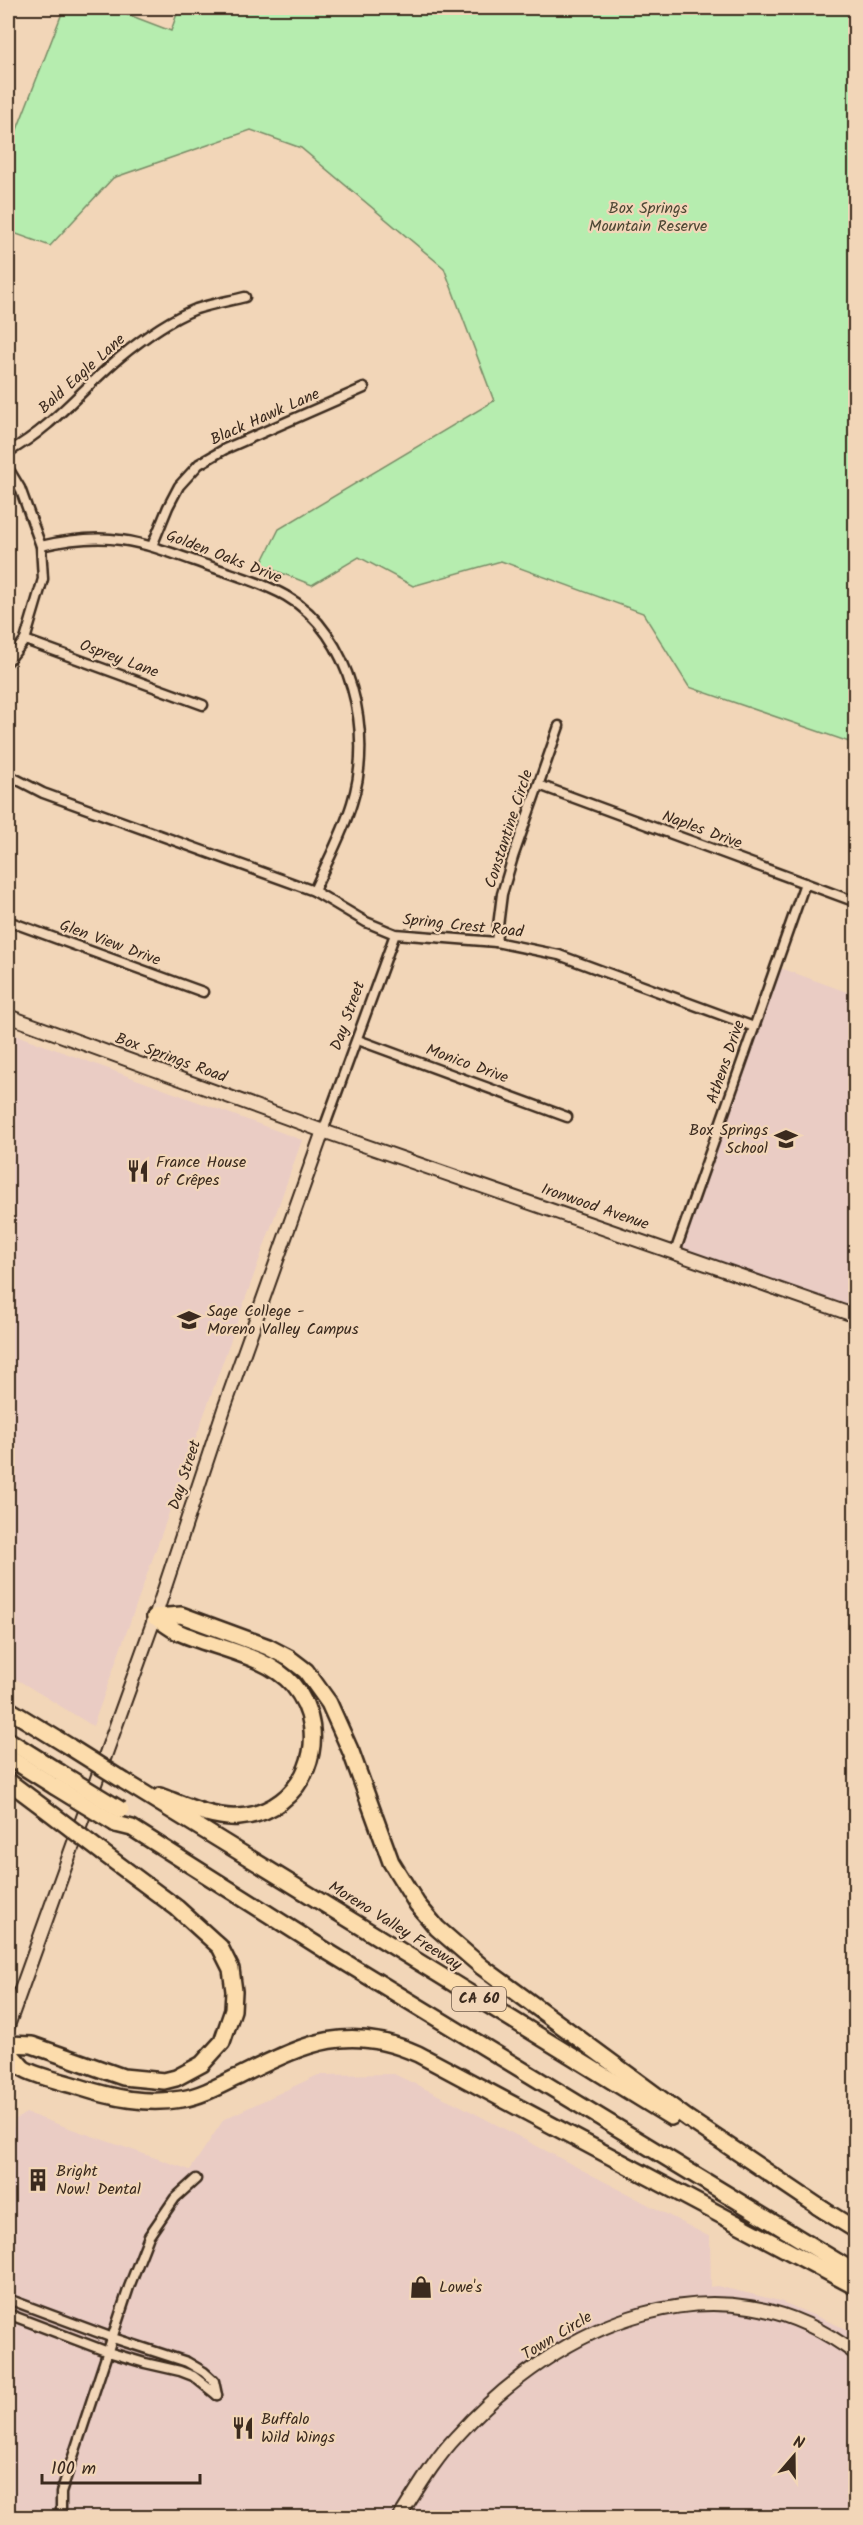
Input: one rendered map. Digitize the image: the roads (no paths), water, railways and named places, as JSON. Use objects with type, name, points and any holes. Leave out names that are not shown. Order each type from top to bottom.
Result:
[{"type":"highway","points":[[155,1617],[181,1615],[268,1647],[289,1658],[306,1671],[319,1687],[338,1723],[391,1862],[417,1904],[437,1928],[482,1967],[687,2118],[825,2211]]},
{"type":"highway","points":[[129,1784],[208,1813],[229,1817],[248,1816],[274,1807],[285,1799],[300,1780],[312,1753],[313,1730],[310,1714],[303,1699],[279,1672],[177,1632],[155,1617]]},
{"type":"highway","name":"Moreno Valley Freeway","points":[[8,1709],[855,2230]]},
{"type":"highway","points":[[8,1740],[56,1779]]},
{"type":"highway","name":"CA 60","points":[[8,1757],[56,1779],[325,1950],[855,2273]]},
{"type":"highway","points":[[8,1781],[177,1908],[220,1947],[231,1969],[234,1991],[233,2010],[222,2043],[202,2064],[176,2078],[164,2081],[123,2077],[32,2045],[8,2044]]},
{"type":"highway","points":[[8,2051],[25,2069],[114,2097],[145,2102],[163,2102],[200,2095],[294,2050],[314,2043],[346,2038],[378,2039],[418,2054],[855,2287]]},
{"type":"main road","name":"Box Springs Road","points":[[8,1016],[323,1131]]},
{"type":"main road","name":"Ironwood Avenue","points":[[323,1131],[855,1316]]},
{"type":"main road","name":"Day Street","points":[[8,2026],[155,1617],[225,1407],[323,1131]]},
{"type":"main road","name":"Town Circle","points":[[399,2517],[416,2489],[456,2436],[497,2397],[564,2347],[595,2330],[622,2319],[677,2307],[714,2305],[745,2307],[781,2315],[813,2327],[855,2354]]},
{"type":"street","name":"Bald Eagle Lane","points":[[8,452],[31,440],[52,423],[118,359],[146,337],[197,309],[245,297]]},
{"type":"street","name":"Black Hawk Lane","points":[[152,546],[179,486],[199,464],[225,448],[364,388]]},
{"type":"street","points":[[8,468],[20,488],[41,546],[43,579],[25,640],[8,661]]},
{"type":"street","name":"Golden Oaks Drive","points":[[41,546],[94,537],[122,538],[152,546],[246,579],[286,596],[320,624],[332,639],[346,669],[361,741],[359,774],[352,803],[314,891]]},
{"type":"street","name":"Osprey Lane","points":[[25,640],[203,705]]},
{"type":"street","name":"Constantine Circle","points":[[496,942],[502,894],[559,726]]},
{"type":"street","name":"Spring Crest Road","points":[[8,776],[43,793],[314,891],[366,922],[395,934],[496,942],[559,955],[754,1027]]},
{"type":"street","name":"Naples Drive","points":[[538,785],[855,902]]},
{"type":"street","name":"Athens Drive","points":[[675,1252],[805,883]]},
{"type":"street","name":"Glen View Drive","points":[[8,921],[203,992]]},
{"type":"street","name":"Day Street","points":[[323,1131],[395,934]]},
{"type":"street","name":"Monico Drive","points":[[358,1040],[567,1117]]},
{"type":"street","points":[[62,2517],[61,2493],[149,2236],[175,2198],[196,2179]]},
{"type":"street","points":[[8,2299],[113,2338],[187,2362],[214,2381],[217,2395],[193,2376],[108,2352],[8,2314]]},
{"type":"place","name":"Box Springs School","points":[[786,1139]]},
{"type":"place","name":"France House of Crêpes","points":[[138,1171]]},
{"type":"place","name":"Sage College - Moreno Valley Campus","points":[[189,1320]]},
{"type":"place","name":"Bright Now! Dental","points":[[38,2180]]},
{"type":"place","name":"Lowe's","points":[[421,2287]]},
{"type":"place","name":"Buffalo Wild Wings","points":[[243,2428]]},
{"type":"park label","name":"Box Springs Mountain Reserve","points":[[648,217]]}]
